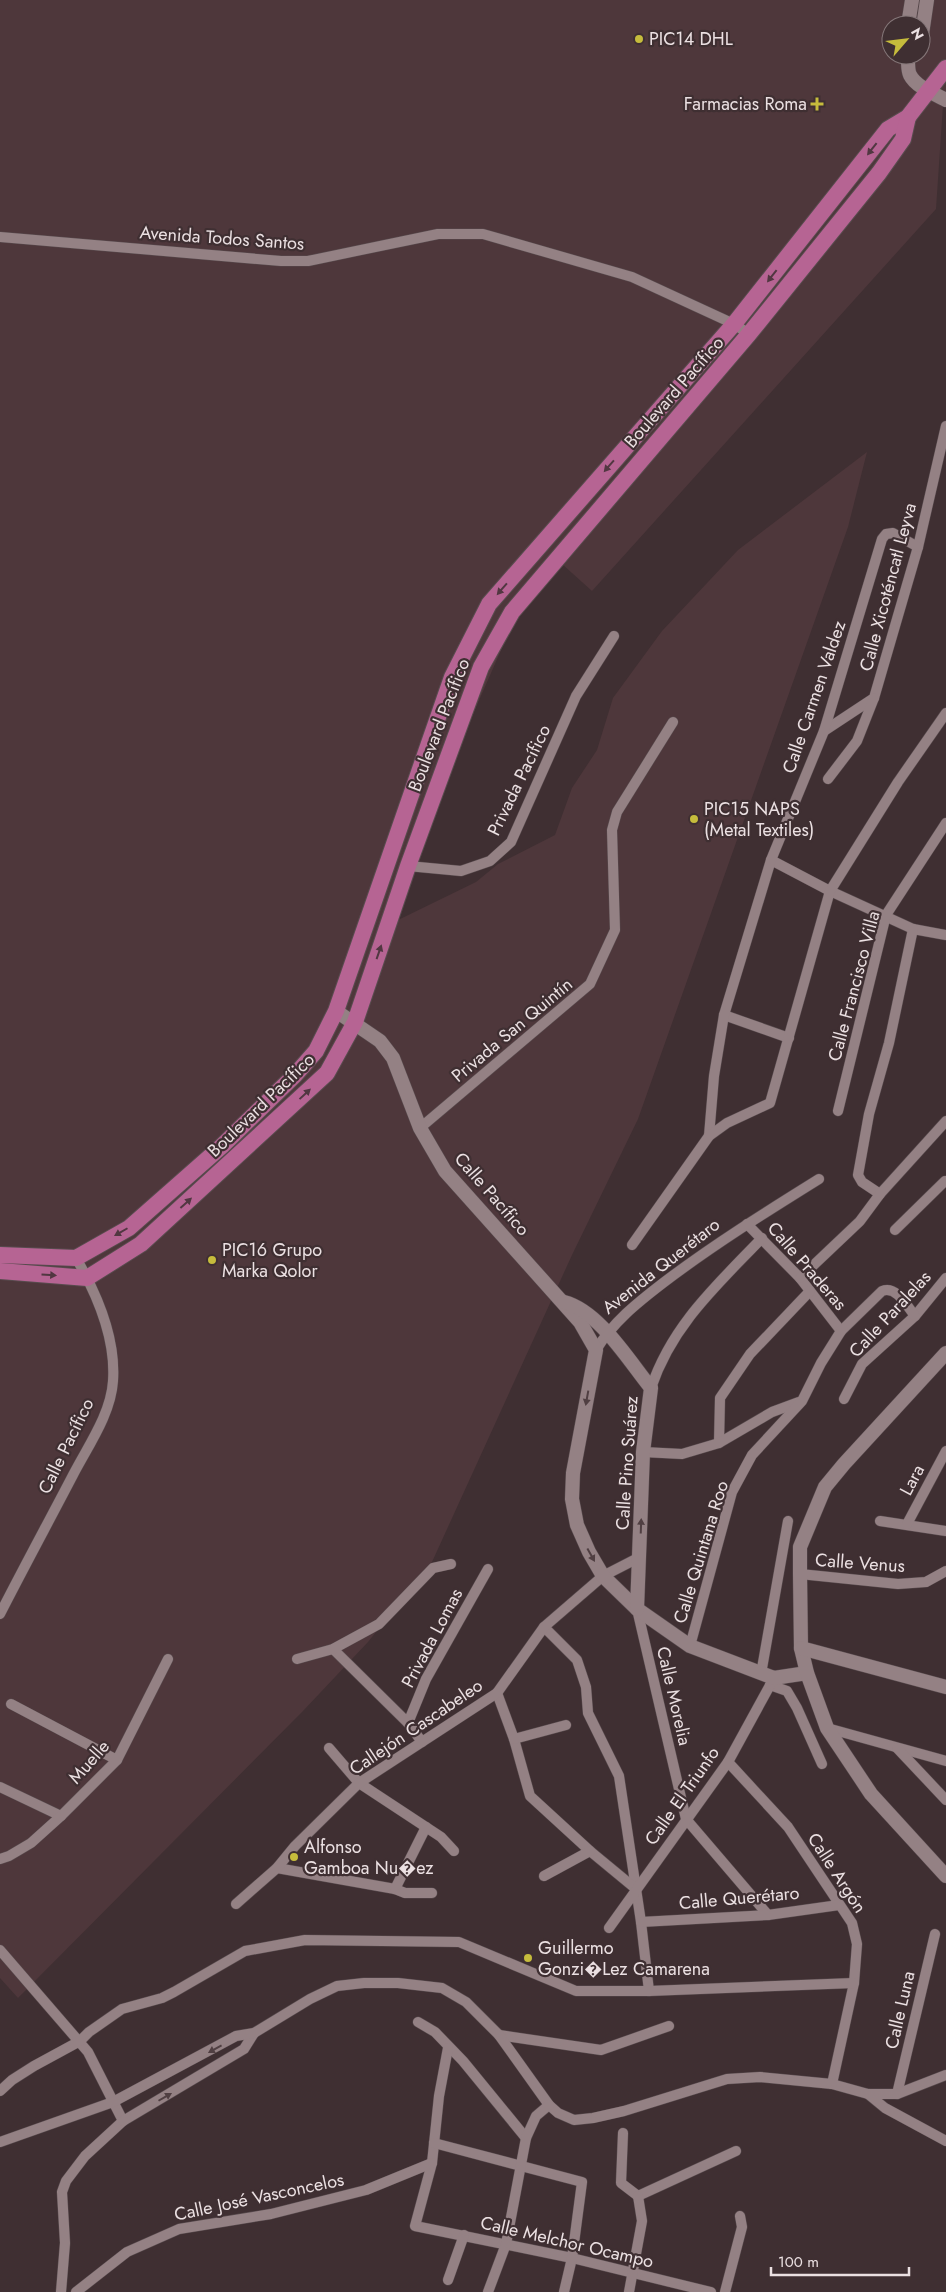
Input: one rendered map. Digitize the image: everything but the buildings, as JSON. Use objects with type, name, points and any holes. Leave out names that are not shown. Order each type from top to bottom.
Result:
[{"type":"main road","points":[[910,15],[912,0]]},
{"type":"main road","points":[[925,15],[927,0]]},
{"type":"main road","points":[[910,65],[910,76],[929,92],[946,100]]},
{"type":"main road","name":"Boulevard Pacífico","points":[[76,1258],[129,1228],[222,1146],[295,1075],[310,1057],[336,1011],[452,677],[489,604],[734,324],[888,129],[908,117],[946,68]]},
{"type":"main road","name":"Boulevard Pacífico","points":[[88,1278],[141,1244],[308,1092],[327,1072],[355,1022],[408,866],[482,667],[512,612],[750,334],[879,173],[903,139],[908,117]]},
{"type":"main road","name":"Calle Pacífico","points":[[336,1011],[355,1022],[380,1041],[394,1058],[420,1128],[445,1171],[580,1322],[596,1350]]},
{"type":"main road","points":[[0,1255],[76,1258]]},
{"type":"main road","points":[[0,1271],[88,1278]]},
{"type":"main road","name":"Calle Pacífico","points":[[562,1302],[576,1305],[606,1333],[652,1388]]},
{"type":"main road","name":"Avenida Querétaro","points":[[596,1350],[573,1473],[572,1499],[577,1525],[588,1552],[603,1576],[637,1610],[690,1646],[768,1679]]},
{"type":"main road","points":[[946,1353],[825,1487],[800,1547],[801,1648],[807,1673],[828,1728],[871,1794],[946,1876]]},
{"type":"main road","name":"Calle Pino Suárez","points":[[637,1610],[643,1452],[652,1388]]},
{"type":"main road","points":[[801,1648],[946,1687]]},
{"type":"main road","points":[[768,1679],[807,1673]]},
{"type":"street","name":"Avenida Todos Santos","points":[[0,237],[281,261],[308,261],[438,234],[483,234],[632,276],[734,324],[750,334]]},
{"type":"street","name":"Calle Xicoténcatl Leyva","points":[[824,731],[874,698],[918,547],[946,426]]},
{"type":"street","name":"Calle Carmen Valdez","points":[[709,1136],[714,1076],[724,1016],[771,860],[824,731],[882,539],[886,534],[893,533],[918,547]]},
{"type":"street","name":"Privada Pacífico","points":[[408,866],[461,870],[490,861],[511,842],[576,696],[614,636]]},
{"type":"street","points":[[828,779],[856,741],[874,698]]},
{"type":"street","points":[[632,1245],[709,1136],[727,1123],[770,1103],[830,891],[898,782],[946,713]]},
{"type":"street","name":"Privada San Quintín","points":[[420,1128],[590,984],[614,930],[612,830],[617,812],[673,722]]},
{"type":"street","name":"Calle Francisco Villa","points":[[838,1112],[886,916],[946,823]]},
{"type":"street","points":[[771,860],[830,891],[913,929],[946,935]]},
{"type":"street","points":[[880,1194],[862,1182],[858,1175],[869,1114],[889,1042],[913,929]]},
{"type":"street","points":[[724,1016],[789,1038]]},
{"type":"street","points":[[800,1278],[860,1221],[880,1194],[946,1120]]},
{"type":"street","points":[[747,1224],[819,1179]]},
{"type":"street","points":[[895,1230],[946,1182]]},
{"type":"street","name":"Calle Praderas","points":[[747,1224],[800,1278],[842,1331]]},
{"type":"street","name":"Avenida Querétaro","points":[[596,1350],[606,1333],[628,1310],[679,1271],[747,1224]]},
{"type":"street","name":"Calle Pino Suárez","points":[[652,1388],[660,1363],[691,1313],[762,1238]]},
{"type":"street","name":"Calle Pacífico","points":[[0,1614],[93,1439],[111,1396],[112,1358],[107,1328],[88,1278],[76,1258]]},
{"type":"street","name":"Calle Paralelas","points":[[844,1399],[862,1364],[915,1316],[946,1278]]},
{"type":"street","name":"Calle Quintana Roo","points":[[690,1646],[732,1492],[752,1455],[802,1401],[821,1363],[842,1331],[882,1291],[887,1289],[893,1291],[915,1316]]},
{"type":"street","points":[[719,1443],[720,1398],[750,1354],[810,1291]]},
{"type":"street","points":[[643,1452],[682,1454],[719,1443],[772,1412],[802,1401]]},
{"type":"street","name":"Lara","points":[[907,1524],[946,1451]]},
{"type":"street","name":"Calle El Triunfo","points":[[609,1928],[728,1762],[768,1679],[788,1521]]},
{"type":"street","points":[[880,1521],[946,1531]]},
{"type":"street","name":"Callejón Cascabeleo","points":[[236,1904],[278,1868],[295,1846],[360,1783],[497,1693],[544,1627],[603,1576],[640,1557]]},
{"type":"street","name":"Privada Lomas","points":[[297,1659],[332,1650],[379,1624],[433,1568],[451,1564]]},
{"type":"street","name":"Privada Lomas","points":[[408,1723],[426,1679],[488,1569]]},
{"type":"street","name":"Calle Venus","points":[[800,1574],[898,1584],[926,1582],[946,1571]]},
{"type":"street","name":"Calle Morelia","points":[[637,1610],[686,1819]]},
{"type":"street","points":[[544,1627],[578,1660],[586,1686],[588,1713],[619,1776],[642,1922],[649,1991]]},
{"type":"street","points":[[332,1650],[408,1723],[422,1742]]},
{"type":"street","name":"Muelle","points":[[0,1858],[9,1856],[30,1843],[117,1760],[168,1659]]},
{"type":"street","points":[[768,1679],[787,1691],[797,1708],[822,1764]]},
{"type":"street","points":[[497,1693],[514,1739],[530,1796],[590,1851],[636,1889]]},
{"type":"street","points":[[12,1704],[117,1760]]},
{"type":"street","points":[[514,1739],[566,1725]]},
{"type":"street","points":[[828,1728],[946,1761]]},
{"type":"street","points":[[329,1748],[360,1783],[441,1837],[454,1851]]},
{"type":"street","points":[[897,1748],[946,1800]]},
{"type":"street","name":"Calle Argón","points":[[728,1762],[788,1827],[852,1923],[857,1944],[854,1983],[832,2084]]},
{"type":"street","points":[[0,1787],[60,1816]]},
{"type":"street","points":[[686,1819],[768,1915]]},
{"type":"street","points":[[395,1889],[426,1827]]},
{"type":"street","points":[[544,1876],[590,1851]]},
{"type":"street","points":[[278,1868],[395,1889],[405,1893],[432,1893]]},
{"type":"street","name":"Calle Querétaro","points":[[642,1922],[768,1915],[839,1904]]},
{"type":"street","name":"Calle Luna","points":[[897,2094],[935,1934]]},
{"type":"street","points":[[0,2092],[12,2080],[80,2041],[88,2032],[122,2009],[162,1998],[245,1951],[305,1940],[459,1942],[576,1991],[649,1991],[854,1983]]},
{"type":"street","points":[[0,1950],[88,2052],[122,2121]]},
{"type":"street","points":[[0,2142],[113,2102],[236,2036],[254,2033],[310,1999],[337,1986],[364,1982],[398,1983],[442,1988],[466,2002],[499,2035],[549,2104],[558,2113],[574,2120],[624,2111],[727,2079],[760,2077],[832,2084],[868,2094],[897,2094],[946,2075]]},
{"type":"street","points":[[418,2022],[435,2032],[463,2062],[526,2138]]},
{"type":"street","points":[[499,2035],[601,2050],[669,2026]]},
{"type":"street","points":[[62,2292],[65,2243],[62,2192],[66,2181],[85,2156],[122,2121],[244,2050],[254,2033]]},
{"type":"street","points":[[432,2163],[438,2096],[448,2048]]},
{"type":"street","points":[[868,2094],[885,2108],[946,2141]]},
{"type":"street","points":[[488,2292],[506,2244],[526,2138],[536,2116],[549,2104]]},
{"type":"street","points":[[622,2133],[621,2183],[638,2196],[642,2221],[629,2292]]},
{"type":"street","points":[[434,2143],[582,2182],[572,2258],[564,2292]]},
{"type":"street","points":[[638,2196],[736,2151]]},
{"type":"street","name":"Calle Melchor Ocampo","points":[[432,2163],[414,2226],[572,2258],[631,2274],[711,2292]]},
{"type":"street","name":"Calle José Vasconcelos","points":[[76,2292],[127,2252],[179,2229],[271,2214],[356,2192],[432,2163]]},
{"type":"street","points":[[726,2292],[742,2227],[740,2216]]},
{"type":"street","points":[[448,2280],[464,2235]]},
{"type":"shaded area","points":[[0,0],[946,0],[946,97],[943,105],[936,209],[592,591],[562,564],[516,616],[445,778],[394,922],[476,882],[498,864],[555,835],[572,788],[597,750],[613,698],[662,631],[738,550],[867,452],[848,527],[638,1119],[572,1255],[432,1562],[368,1642],[303,1711],[18,1998],[0,1978]]},
{"type":"place","name":"PIC14 DHL","points":[[639,39]]},
{"type":"place","name":"Farmacias Roma","points":[[817,104]]},
{"type":"place","name":"PIC15 NAPS (Metal Textiles)","points":[[694,819]]},
{"type":"place","name":"PIC16 Grupo Marka Qolor","points":[[212,1260]]},
{"type":"place","name":"Alfonso Gamboa Nu�ez","points":[[294,1857]]},
{"type":"place","name":"Guillermo Gonzi�Lez Camarena","points":[[528,1958]]}]
